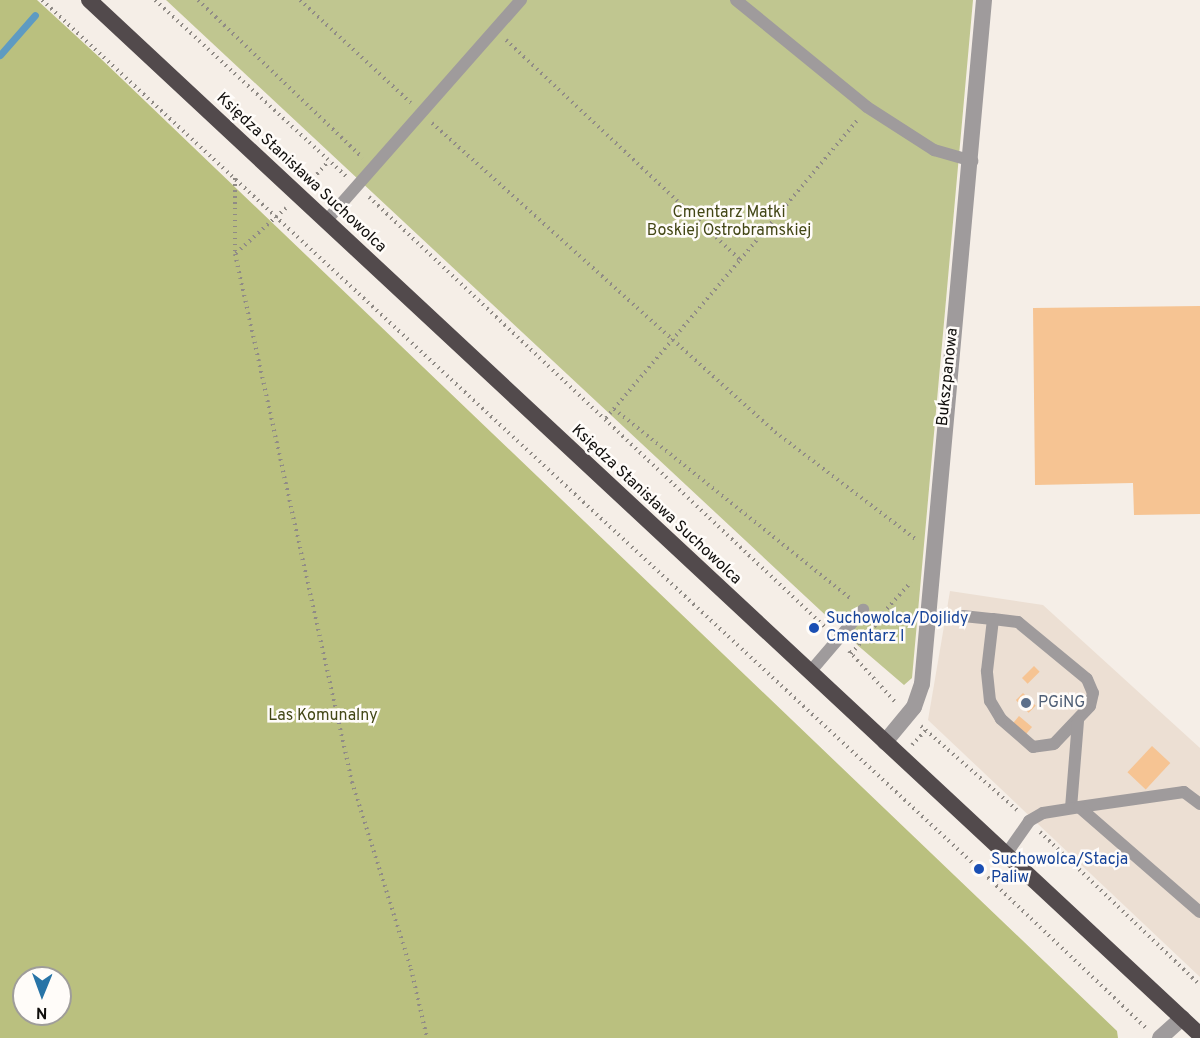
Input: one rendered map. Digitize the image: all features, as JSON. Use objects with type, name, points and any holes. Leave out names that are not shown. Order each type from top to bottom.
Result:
[{"type":"highway","name":"Księdza Stanisława Suchowolca","points":[[89,0],[1200,1035]]},
{"type":"street","name":"Bukszpanowa","points":[[885,742],[918,700],[922,684],[944,415],[972,161],[984,0]]},
{"type":"street","points":[[1154,1036],[1182,1018]]},
{"type":"lane","points":[[326,221],[355,185],[520,0]]},
{"type":"lane","points":[[736,0],[867,107],[934,150],[972,161]]},
{"type":"lane","points":[[810,672],[863,610]]},
{"type":"lane","points":[[963,616],[993,619],[1018,622],[1087,679],[1093,693],[1090,706],[1054,744],[1033,747],[1001,719],[990,701],[987,671],[993,619]]},
{"type":"lane","points":[[1075,807],[1077,721]]},
{"type":"lane","points":[[1007,853],[1029,821],[1042,813],[1184,792],[1200,804]]},
{"type":"lane","points":[[1075,807],[1200,912]]},
{"type":"path","points":[[42,0],[1142,1021],[1154,1036]]},
{"type":"path","points":[[155,0],[606,418],[838,640],[908,714],[1029,821],[1200,985]]},
{"type":"path","points":[[198,0],[372,166]]},
{"type":"path","points":[[300,0],[671,342],[775,432],[913,535],[918,544]]},
{"type":"path","points":[[495,29],[740,260]]},
{"type":"path","points":[[606,418],[867,107]]},
{"type":"path","points":[[235,178],[236,254],[352,782],[411,969],[427,1038]]},
{"type":"path","points":[[236,254],[277,216]]},
{"type":"path","points":[[614,409],[877,623]]},
{"type":"path","points":[[851,654],[910,586],[914,574]]},
{"type":"shaded area","points":[[950,591],[1043,605],[1200,748],[1200,977],[928,720]]},
{"type":"green space","name":"Las Komunalny","points":[[0,0],[37,0],[99,57],[1117,1031],[1118,1038],[0,1038]]},
{"type":"green space","name":"Cmentarz Matki Boskiej Ostrobramskiej","points":[[166,0],[973,0],[912,678],[904,685],[855,643],[860,637],[841,618],[835,624]]},
{"type":"building","points":[[1200,306],[1200,514],[1134,515],[1133,483],[1035,485],[1033,308]]},
{"type":"building","points":[[1034,666],[1040,672],[1028,684],[1022,678]]},
{"type":"building","name":"PGiNG","points":[[1023,693],[1036,706],[1029,713],[1016,700]]},
{"type":"building","points":[[1019,716],[1032,727],[1020,741],[1007,730]]},
{"type":"building","points":[[1152,746],[1170,763],[1146,789],[1127,772]]},
{"type":"waterway","points":[[0,55],[35,15]]},
{"type":"place","name":"Suchowolca/Dojlidy Cmentarz I","points":[[814,628]]},
{"type":"place","name":"PGiNG","points":[[1026,703]]},
{"type":"place","name":"Suchowolca/Stacja Paliw","points":[[979,869]]}]
